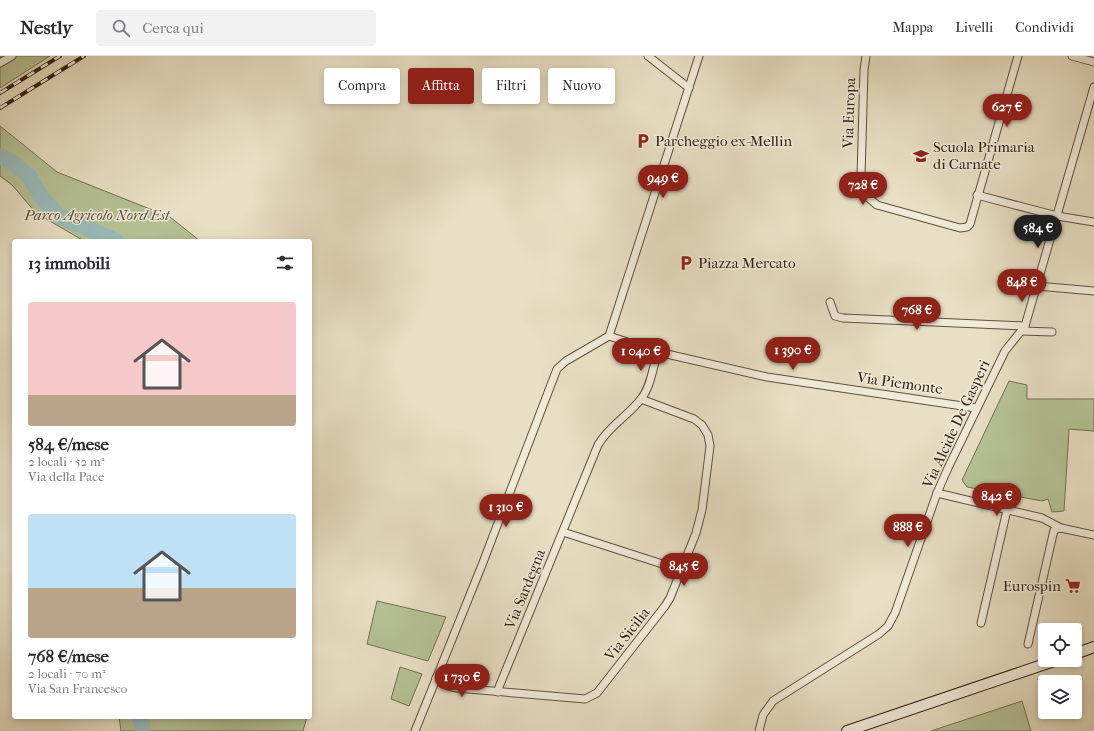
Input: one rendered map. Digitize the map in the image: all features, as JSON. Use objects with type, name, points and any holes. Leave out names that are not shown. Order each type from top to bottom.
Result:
[{"type":"main road","points":[[1082,652],[1093,648]]},
{"type":"main road","points":[[847,731],[1038,666]]},
{"type":"street","points":[[0,63],[12,56]]},
{"type":"street","points":[[648,56],[689,88]]},
{"type":"street","points":[[415,731],[558,369],[566,361],[608,336],[699,56]]},
{"type":"street","name":"Via Europa","points":[[866,56],[864,70],[860,178],[864,193],[877,205],[960,228],[967,227],[970,224],[977,195]]},
{"type":"street","points":[[1018,56],[977,195],[1057,216],[1094,222]]},
{"type":"street","points":[[1072,56],[1094,62]]},
{"type":"street","points":[[1023,329],[1037,286],[1094,87]]},
{"type":"street","points":[[1037,286],[1094,291]]},
{"type":"street","points":[[830,302],[835,316],[843,318],[1052,332]]},
{"type":"street","name":"Via Alcide De Gasperi","points":[[759,731],[763,715],[773,701],[879,634],[888,626],[895,613],[937,493],[976,408],[1005,351],[1023,329]]},
{"type":"street","name":"Via Piemonte","points":[[608,336],[658,352],[767,377],[976,408]]},
{"type":"street","name":"Via Sardegna","points":[[498,692],[602,437],[641,400],[646,391],[658,352]]},
{"type":"street","name":"Via Sicilia","points":[[436,678],[448,686],[457,688],[585,699],[596,693],[665,606],[696,533],[702,510],[710,446],[708,435],[702,425],[694,419],[641,400]]},
{"type":"street","points":[[937,493],[1042,518],[1061,528],[1094,535]]},
{"type":"street","points":[[981,623],[1007,510]]},
{"type":"street","points":[[1028,644],[1054,530],[1061,528]]},
{"type":"street","points":[[563,532],[681,570]]},
{"type":"green space","points":[[0,56],[50,56],[0,88]]},
{"type":"green space","name":"Parco Agricolo Nord Est","points":[[0,126],[57,172],[170,217],[198,239],[81,239],[36,213],[12,185],[0,176]]},
{"type":"green space","points":[[1009,381],[1027,385],[1027,399],[1094,399],[1094,431],[1069,429],[1064,511],[1052,512],[1048,499],[1042,501],[967,487],[962,480]]},
{"type":"green space","points":[[377,601],[446,617],[428,661],[367,644]]},
{"type":"green space","points":[[400,667],[422,674],[409,706],[391,699]]},
{"type":"green space","points":[[1022,701],[1031,731],[931,731]]},
{"type":"green space","points":[[119,719],[306,719],[303,731],[121,731]]},
{"type":"waterway","points":[[0,156],[13,163],[29,176],[39,194],[58,216],[112,239]]},
{"type":"waterway","points":[[140,719],[143,731]]},
{"type":"railway","points":[[0,93],[60,56]]},
{"type":"railway","points":[[0,108],[84,56]]},
{"type":"place","name":"Parcheggio ex-Mellin","points":[[643,141]]},
{"type":"place","name":"Scuola Primaria di Carnate","points":[[921,156]]},
{"type":"place","name":"Piazza Mercato","points":[[686,263]]},
{"type":"place","name":"Eurospin","points":[[1073,586]]}]
